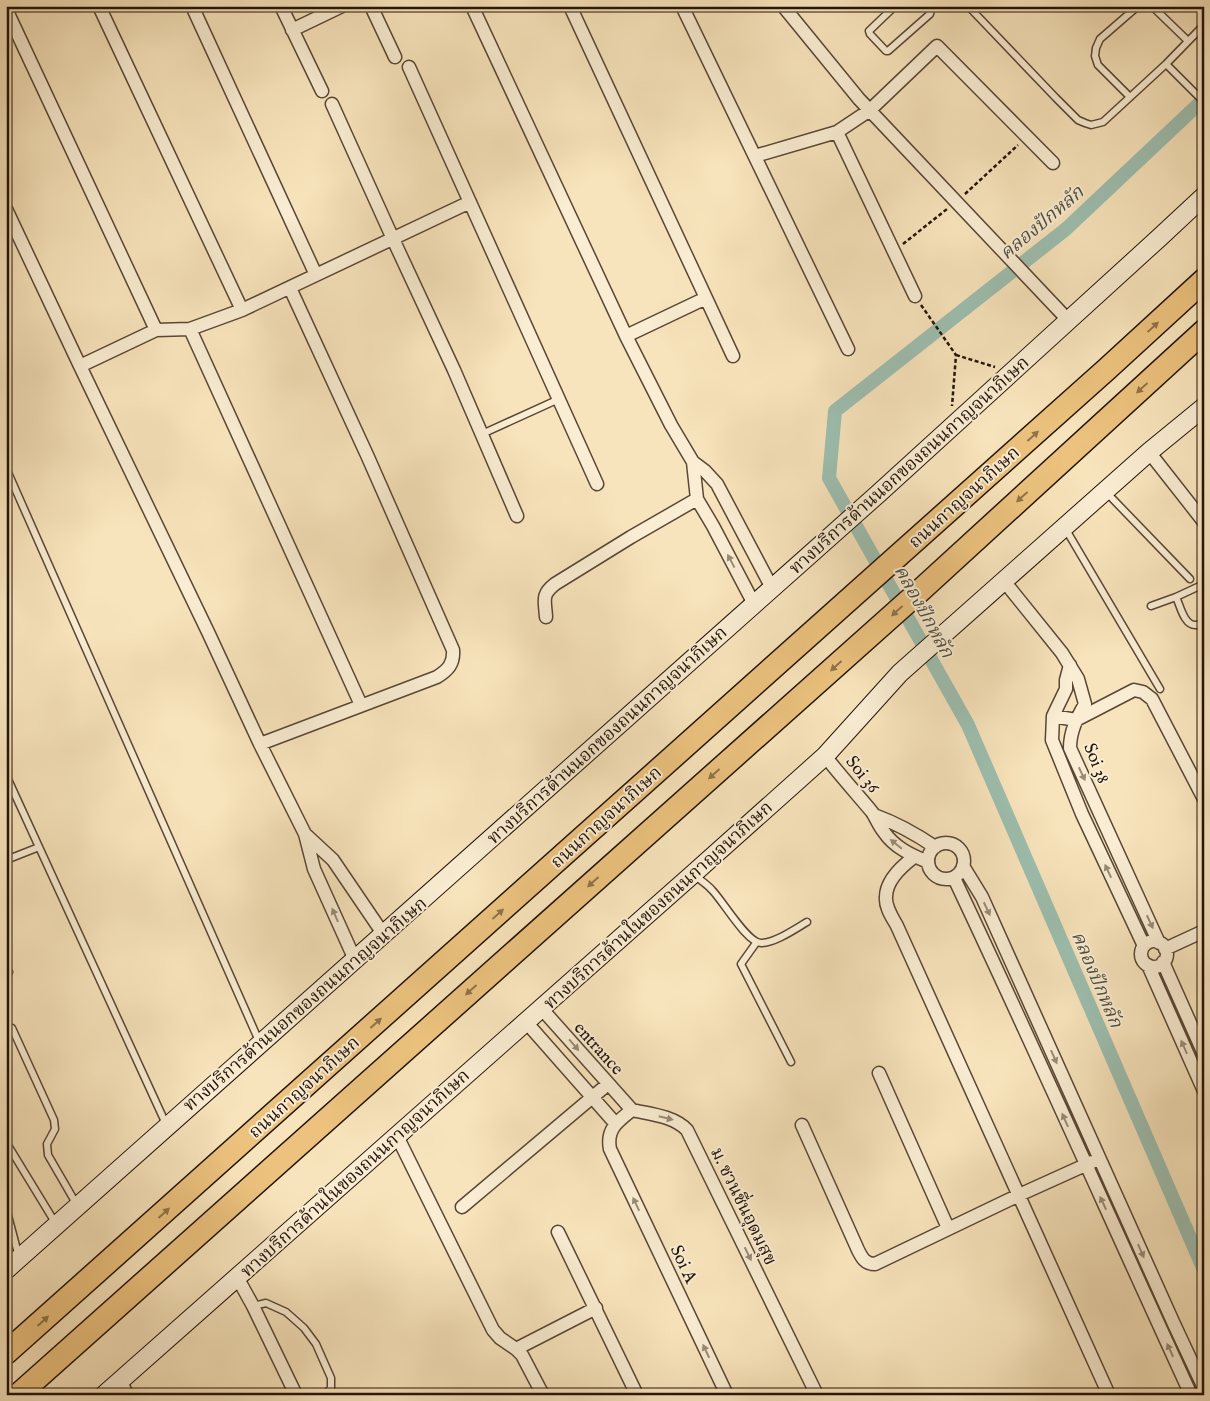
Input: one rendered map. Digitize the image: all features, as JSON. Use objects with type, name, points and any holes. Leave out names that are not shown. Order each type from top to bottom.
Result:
[{"type":"highway","name":"ถนนกาญจนาภิเษก","points":[[6,1353],[855,595],[1204,280]]},
{"type":"highway","points":[[18,1395],[922,589],[1204,331]]},
{"type":"main road","name":"ทางบริการด้านนอกของถนนกาญจนาภิเษก","points":[[6,1270],[878,494],[1204,196]]},
{"type":"main road","name":"ทางบริการด้านในของถนนกาญจนาภิเษก","points":[[104,1395],[124,1388],[237,1278],[825,756],[900,673],[1149,452],[1204,407]]},
{"type":"street","points":[[99,6],[242,310]]},
{"type":"street","points":[[192,6],[316,275]]},
{"type":"street","points":[[281,6],[322,91]]},
{"type":"street","points":[[292,30],[342,6]]},
{"type":"street","points":[[371,6],[395,57]]},
{"type":"street","points":[[472,6],[626,336],[671,424],[693,462],[717,484],[772,588]]},
{"type":"street","points":[[570,6],[733,356]]},
{"type":"street","points":[[682,6],[848,349]]},
{"type":"street","points":[[783,6],[870,110],[1068,320]]},
{"type":"street","points":[[6,9],[156,330]]},
{"type":"street","points":[[755,156],[837,132],[870,110],[938,46],[1053,163]]},
{"type":"street","points":[[409,67],[597,484]]},
{"type":"street","points":[[332,104],[454,370],[518,516]]},
{"type":"street","points":[[837,132],[915,296]]},
{"type":"street","points":[[80,366],[156,330],[190,329],[242,310],[470,202]]},
{"type":"street","points":[[6,209],[260,744],[305,834],[314,869],[355,960]]},
{"type":"street","points":[[260,744],[437,677],[452,664],[453,656],[453,650],[367,455],[290,288]]},
{"type":"street","points":[[626,336],[706,298]]},
{"type":"street","points":[[190,329],[361,705]]},
{"type":"street","points":[[1149,452],[1204,522]]},
{"type":"street","points":[[693,462],[697,499],[754,604]]},
{"type":"street","points":[[546,617],[545,595],[555,584],[697,499]]},
{"type":"street","points":[[713,526],[733,514]]},
{"type":"street","name":"Soi 38","points":[[1004,581],[1035,618],[1070,665],[1078,679],[1085,704],[1063,750],[1162,946]]},
{"type":"street","points":[[1070,665],[1066,689],[1053,716],[1052,740],[1063,750],[1082,814],[1144,946]]},
{"type":"street","points":[[1053,716],[1076,720],[1124,694],[1134,690],[1144,692],[1152,699],[1204,799]]},
{"type":"street","name":"Soi 36","points":[[825,756],[874,815],[883,832],[890,840],[914,857],[928,862]]},
{"type":"street","points":[[874,815],[890,820],[935,847]]},
{"type":"street","points":[[305,834],[333,860],[384,935]]},
{"type":"street","points":[[940,844],[947,844],[953,845],[962,854],[964,866],[962,871],[954,878],[947,880],[934,874],[928,862],[930,854],[935,847],[940,844]]},
{"type":"street","points":[[914,857],[902,867],[887,888],[885,898],[889,910],[1110,1395]]},
{"type":"street","points":[[964,866],[982,897],[1204,1388]]},
{"type":"street","points":[[954,878],[1191,1395]]},
{"type":"street","points":[[1162,946],[1204,931]]},
{"type":"street","points":[[1148,966],[1158,966],[1163,962],[1166,954],[1162,946],[1154,942],[1144,946],[1141,955],[1144,963],[1148,966],[1204,1091]]},
{"type":"street","points":[[1163,962],[1204,1054]]},
{"type":"street","points":[[1006,988],[1020,982]]},
{"type":"street","name":"entrance","points":[[541,1008],[632,1110]]},
{"type":"street","points":[[526,1022],[615,1123],[632,1110]]},
{"type":"street","points":[[879,1073],[948,1228]]},
{"type":"street","points":[[462,1208],[608,1084]]},
{"type":"street","name":"ม. ชวนชื่นอุดมสุข","points":[[632,1110],[676,1120],[687,1130],[817,1395]]},
{"type":"street","name":"Soi A","points":[[615,1123],[608,1141],[610,1149],[727,1395]]},
{"type":"street","points":[[802,1125],[858,1250],[863,1259],[869,1264],[875,1264],[1019,1194],[1099,1159]]},
{"type":"street","points":[[396,1136],[493,1330],[500,1338],[516,1349],[527,1362],[542,1395]]},
{"type":"street","points":[[558,1232],[636,1395]]},
{"type":"street","points":[[237,1278],[253,1306],[296,1395]]},
{"type":"street","points":[[516,1349],[596,1308]]},
{"type":"lane","points":[[895,6],[869,32],[886,51],[891,50],[930,14],[931,10],[928,6]]},
{"type":"lane","points":[[968,6],[1078,120],[1091,125],[1103,122],[1166,64],[1204,25]]},
{"type":"lane","points":[[1130,97],[1098,65],[1095,56],[1100,39],[1138,6]]},
{"type":"lane","points":[[1151,6],[1188,41]]},
{"type":"lane","points":[[1166,64],[1204,102]]},
{"type":"lane","points":[[482,434],[559,399]]},
{"type":"lane","points":[[6,468],[260,1043]]},
{"type":"lane","points":[[1105,491],[1190,579]]},
{"type":"lane","points":[[1064,527],[1160,689]]},
{"type":"lane","points":[[1151,606],[1204,584]]},
{"type":"lane","points":[[1176,597],[1185,618],[1190,624],[1196,625],[1204,622]]},
{"type":"lane","points":[[6,775],[167,1126]]},
{"type":"lane","points":[[6,860],[39,847]]},
{"type":"lane","points":[[693,874],[712,889],[746,934],[756,942],[772,941],[807,922]]},
{"type":"lane","points":[[756,942],[741,964],[791,1062]]},
{"type":"lane","points":[[12,1028],[54,1120],[54,1129],[47,1144],[48,1155],[78,1206]]},
{"type":"lane","points":[[6,1142],[57,1224]]},
{"type":"lane","points":[[6,1208],[20,1258]]},
{"type":"lane","points":[[253,1306],[266,1303],[286,1312],[304,1328],[316,1344],[331,1378],[332,1388],[325,1395]]},
{"type":"path","points":[[894,252],[956,202],[1027,137]]},
{"type":"path","points":[[915,296],[956,355],[1012,372]]},
{"type":"path","points":[[951,427],[956,355]]},
{"type":"waterway","name":"คลองปักหลัก","points":[[1204,99],[1066,229],[835,411],[829,478],[968,725],[1204,1270]]}]
